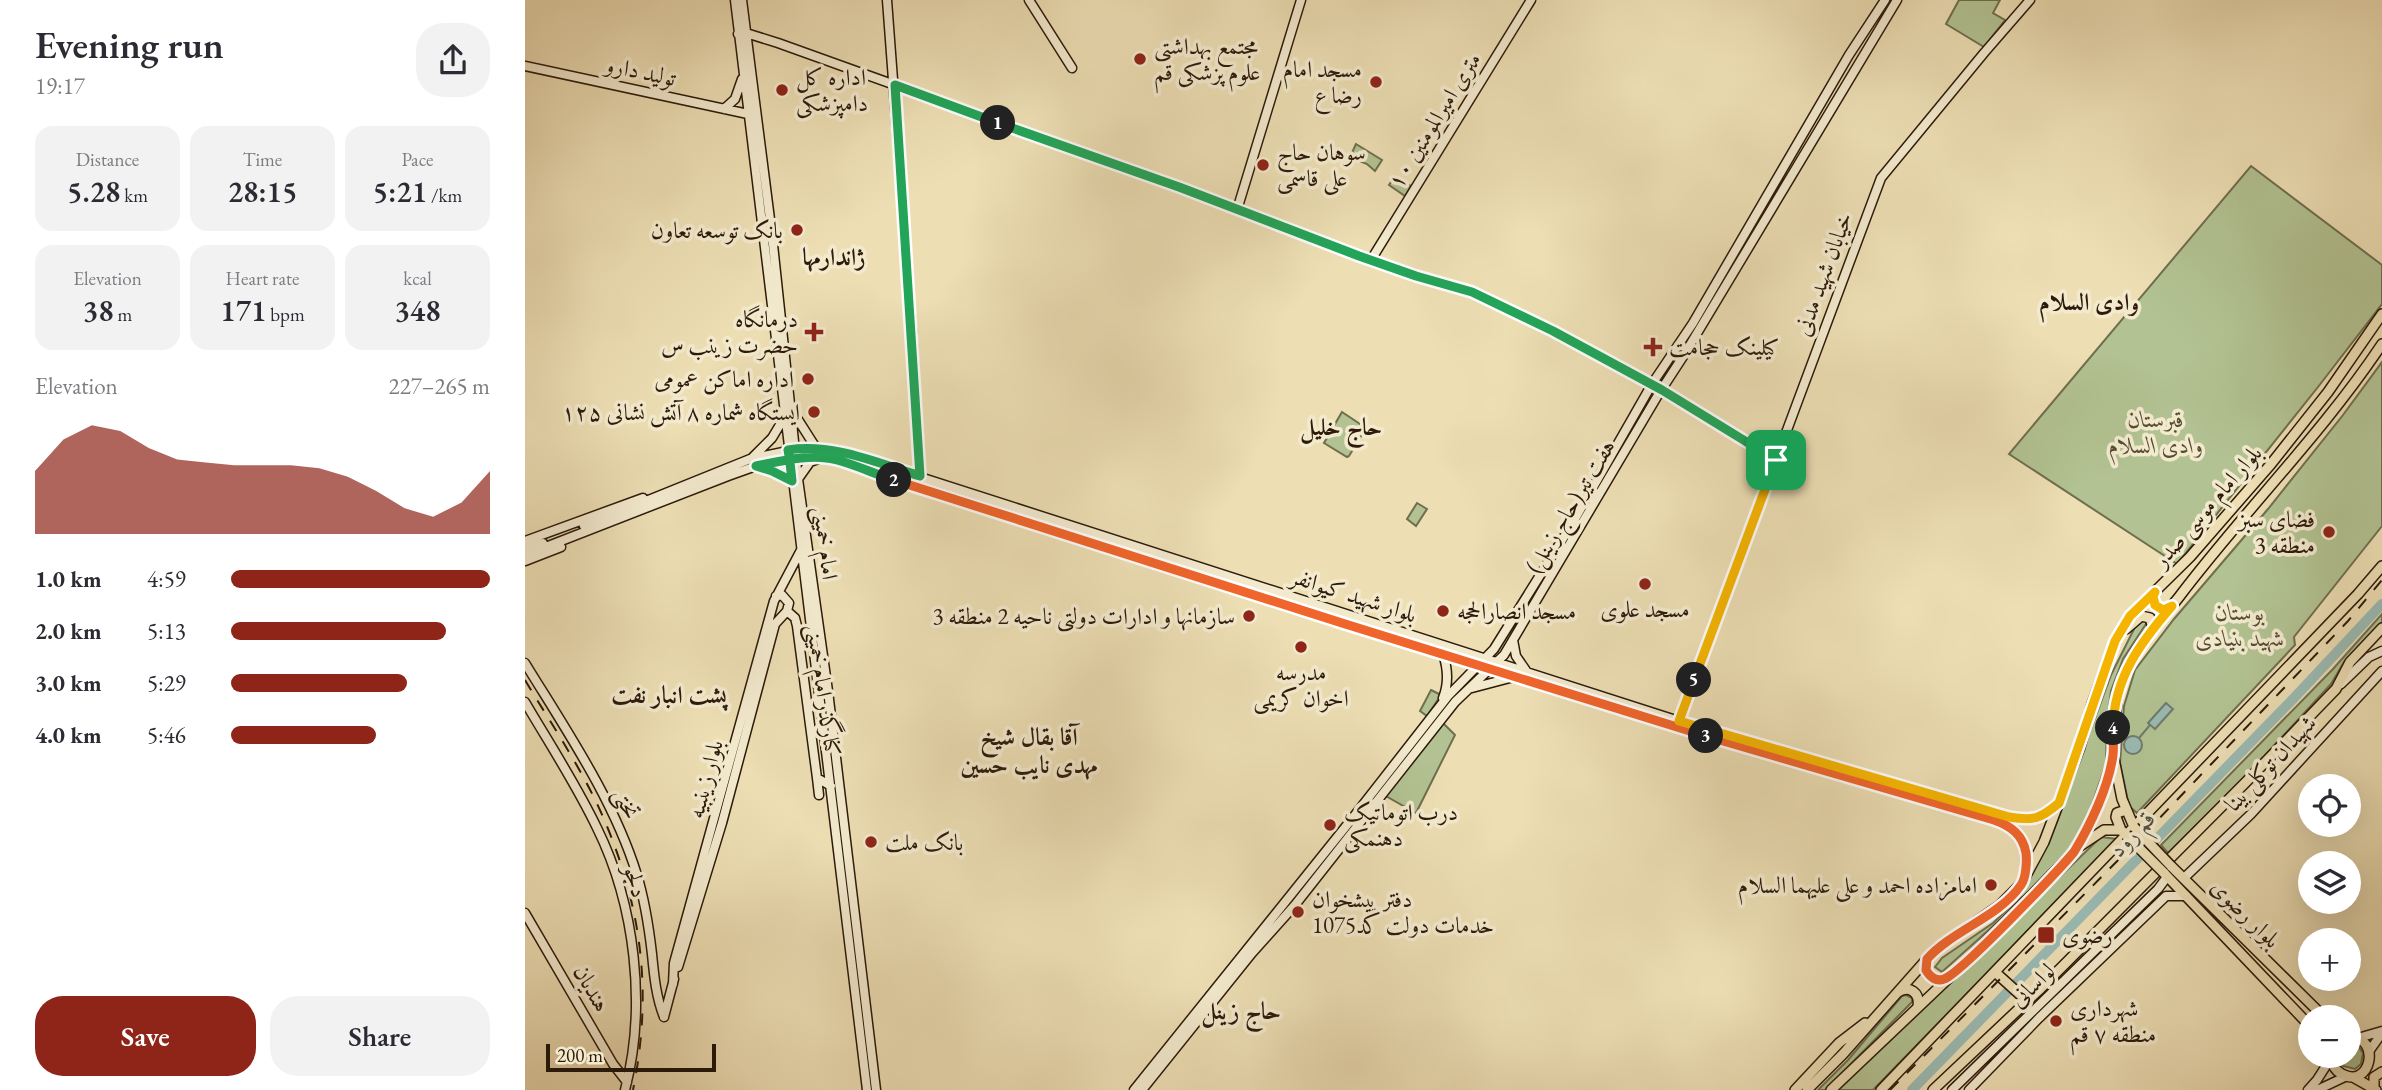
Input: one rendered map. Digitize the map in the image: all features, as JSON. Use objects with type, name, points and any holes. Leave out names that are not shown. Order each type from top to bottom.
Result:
[{"type":"main road","name":"امام خمینی","points":[[735,0],[742,33],[791,408],[792,454]]},
{"type":"main road","name":"امام خمینی","points":[[742,0],[743,73],[792,454],[801,550],[867,1090]]},
{"type":"main road","points":[[887,0],[921,489]]},
{"type":"main road","points":[[1029,0],[1072,68]]},
{"type":"main road","points":[[1237,211],[1301,0]]},
{"type":"main road","name":"۱۰ متری امیرالمومنین","points":[[1371,260],[1531,0]]},
{"type":"main road","name":"هفت تیر(حاج زینل)","points":[[1142,1090],[1252,953],[1295,905],[1451,699],[1494,649],[1559,545],[1651,384],[1693,323],[1849,55],[1885,0]]},
{"type":"main road","name":"هفت تیر(حاج زینل)","points":[[1134,1090],[1438,709],[1469,689],[1497,662],[1898,0]]},
{"type":"main road","name":"خیابان شهید مدنی","points":[[1678,724],[1881,178],[2030,0]]},
{"type":"main road","points":[[742,33],[895,85],[1179,187],[1371,260],[1487,299],[1662,390],[1776,460]]},
{"type":"main road","name":"تولید دارو","points":[[525,66],[748,114]]},
{"type":"main road","points":[[724,108],[735,99],[743,73]]},
{"type":"main road","name":"بلوار امام موسی صدر","points":[[1807,1090],[1927,959],[1947,941],[1999,906],[2022,883],[2044,842],[2115,641],[2130,616],[2190,557],[2271,464],[2327,392],[2382,314]]},
{"type":"main road","name":"بلوار امام موسی صدر","points":[[1831,1090],[1971,957],[2074,852],[2095,812],[2113,755],[2116,699],[2121,681],[2136,650],[2342,399],[2382,344]]},
{"type":"main road","points":[[791,408],[815,448]]},
{"type":"main road","points":[[753,463],[785,416]]},
{"type":"main road","name":"بلوار شهید کیوانفر","points":[[792,454],[815,448],[839,451],[1486,658],[1678,724]]},
{"type":"main road","points":[[525,555],[753,463],[792,454]]},
{"type":"main road","name":"بلوار شهید کیوانفر","points":[[792,454],[836,459],[921,489],[1518,678],[1843,772],[2026,820],[2041,818],[2059,803]]},
{"type":"main road","points":[[753,463],[795,480],[810,463],[821,457]]},
{"type":"main road","name":"امام خمینی","points":[[795,480],[828,691],[876,1090]]},
{"type":"main road","points":[[525,541],[633,500],[661,499]]},
{"type":"main road","points":[[525,561],[649,512],[661,499]]},
{"type":"main road","points":[[525,549],[551,543]]},
{"type":"main road","name":"بلوار زینبیه","points":[[673,984],[674,963],[776,596],[801,550]]},
{"type":"main road","points":[[1881,1090],[2382,566]]},
{"type":"main road","points":[[2155,592],[2155,605],[2163,610],[2172,606]]},
{"type":"main road","name":"کنارگذر امام خمینی","points":[[776,596],[782,595],[786,598],[789,603],[787,611],[795,618],[797,626],[819,795]]},
{"type":"main road","name":"بلوار زینبیه","points":[[664,1017],[695,916],[775,624],[787,611]]},
{"type":"main road","points":[[2115,641],[2141,616],[2150,618],[2153,628]]},
{"type":"main road","points":[[2336,689],[2350,662],[2382,628]]},
{"type":"main road","points":[[1513,639],[1516,656],[1527,672]]},
{"type":"main road","points":[[1933,1090],[2153,877],[2336,689],[2369,657],[2382,651]]},
{"type":"main road","points":[[1438,709],[1447,683],[1447,667],[1443,654]]},
{"type":"main road","name":"تختی","points":[[525,663],[584,762],[621,831],[644,904],[659,1006],[664,1017]]},
{"type":"main road","name":"شهیدان توکلی بینا","points":[[2184,878],[2251,814],[2382,671]]},
{"type":"main road","points":[[1469,689],[1503,678],[1518,678]]},
{"type":"main road","name":"دلجو","points":[[525,702],[598,830],[629,927],[635,998],[634,1041],[626,1086]]},
{"type":"main road","name":"بلوار رضوی","points":[[2113,755],[2126,810],[2134,827],[2312,1005]]},
{"type":"main road","name":"بلوار شهید کیوانفر","points":[[1843,772],[2005,824],[2017,832],[2025,849],[2022,883]]},
{"type":"main road","name":"کنارگذر امام خمینی","points":[[817,778],[831,786]]},
{"type":"main road","points":[[2124,832],[2116,817],[2117,813],[2126,810]]},
{"type":"main road","points":[[2074,852],[2104,830],[2124,832]]},
{"type":"main road","name":"بلوار رضوی","points":[[2124,832],[2298,1013]]},
{"type":"main road","name":"لواسانی","points":[[1952,1090],[2158,889],[2166,875]]},
{"type":"main road","points":[[2158,889],[2167,890],[2166,896],[2186,896]]},
{"type":"main road","name":"لواسانی","points":[[1969,1090],[2039,1018],[2166,896]]},
{"type":"main road","name":"هندیان","points":[[525,913],[626,1086]]},
{"type":"main road","points":[[1927,959],[1926,970],[1933,978],[1949,977]]},
{"type":"main road","points":[[1996,972],[2027,1001]]},
{"type":"main road","points":[[1898,992],[1903,989],[1913,991],[1917,995],[1918,1006]]},
{"type":"main road","points":[[1795,1090],[1839,1043],[1883,1009]]},
{"type":"main road","points":[[2361,1036],[2382,1032]]},
{"type":"main road","points":[[2317,1090],[2364,1072],[2382,1032]]},
{"type":"main road","points":[[2361,1040],[2382,1071],[2374,1077],[2372,1085],[2375,1089]]},
{"type":"main road","points":[[2308,1090],[2325,1068]]},
{"type":"main road","points":[[2335,1068],[2339,1073],[2375,1089]]},
{"type":"green space","points":[[1959,0],[2000,0],[1993,13],[2005,20],[1984,47],[1946,24]]},
{"type":"green space","points":[[1356,144],[1382,160],[1375,171],[1367,164],[1350,157]]},
{"type":"green space","name":"قبرستان وادی السلام","points":[[2251,166],[2382,265],[2382,304],[2177,564],[2009,454]]},
{"type":"green space","points":[[1395,176],[1411,186],[1405,196],[1389,185]]},
{"type":"green space","name":"بوستان شهید بنیادی","points":[[2382,362],[2382,526],[2294,637],[2295,645],[2137,813],[2129,806],[2120,763],[2124,706],[2135,670],[2174,619],[2268,509]]},
{"type":"green space","points":[[1342,412],[1366,428],[1347,457],[1324,443]]},
{"type":"green space","points":[[1417,503],[1427,509],[1416,526],[1407,519]]},
{"type":"green space","points":[[2382,614],[2382,622],[2344,662],[2331,684],[2246,776],[2168,853],[2161,845],[2333,669]]},
{"type":"green space","points":[[2141,619],[2147,621],[2146,624],[2123,659],[2111,691],[2106,764],[2083,830],[2074,844],[2022,900],[1942,972],[1935,967],[1942,958],[1993,923],[2020,898],[2056,824],[2111,675]]},
{"type":"green space","points":[[1431,690],[1441,695],[1427,716],[1420,711]]},
{"type":"green space","points":[[1443,723],[1455,735],[1416,813],[1384,795]]},
{"type":"green space","points":[[2101,837],[2117,839],[1873,1090],[1838,1090]]},
{"type":"green space","points":[[1902,996],[1912,998],[1912,1002],[1825,1090],[1818,1090],[1848,1060]]},
{"type":"water","points":[[2166,703],[2173,709],[2155,729],[2148,723]]},
{"type":"water","points":[[2133,736],[2139,739],[2142,745],[2139,751],[2133,754],[2127,751],[2124,745],[2127,739]]},
{"type":"waterway","name":"قم رود","points":[[1912,1090],[2382,604]]},
{"type":"waterway","points":[[2139,738],[2150,725]]},
{"type":"railway","points":[[1890,1090],[2153,825],[2348,621],[2382,580]]},
{"type":"railway","points":[[525,680],[598,805],[629,890],[641,955],[643,988],[639,1055],[633,1090]]},
{"type":"place","name":"مجتمع بهداشتی علوم پزشکی قم","points":[[1140,59]]},
{"type":"place","name":"مسجد امام رضا ع","points":[[1376,82]]},
{"type":"place","name":"اداره کل دامپزشکی","points":[[782,90]]},
{"type":"place","name":"سوهان حاج علی قاسمی","points":[[1263,165]]},
{"type":"place","name":"بانک توسعه تعاون","points":[[797,230]]},
{"type":"place","name":"درمانگاه حضرت زینب س","points":[[814,332]]},
{"type":"place","name":"کیلینک حجامت","points":[[1653,347]]},
{"type":"place","name":"اداره اماکن عمومی","points":[[808,379]]},
{"type":"place","name":"ایستگاه شماره ۸ آتش نشانی ۱۲۵","points":[[814,412]]},
{"type":"place","name":"فضای سبز منطقه 3","points":[[2329,532]]},
{"type":"place","name":"مسجد علوی","points":[[1645,584]]},
{"type":"place","name":"مسجد انصارالحجه","points":[[1443,611]]},
{"type":"place","name":"سازمانها و ادارات دولتی ناحیه 2 منطقه 3","points":[[1249,616]]},
{"type":"place","name":"مدرسه اخوان کریمی","points":[[1301,647]]},
{"type":"place","name":"درب اتوماتیک دهنمکی","points":[[1330,825]]},
{"type":"place","name":"بانک ملت","points":[[871,842]]},
{"type":"place","name":"امامزاده احمد و علی علیهما السلام","points":[[1991,885]]},
{"type":"place","name":"دفتر پیشخوان خدمات دولت کد1075","points":[[1298,912]]},
{"type":"place","name":"رضوی","points":[[2046,935]]},
{"type":"place","name":"شهرداری منطقه ۷ قم","points":[[2056,1021]]},
{"type":"district","name":"ژاندارمها","points":[[834,256]]},
{"type":"district","name":"وادی السلام","points":[[2089,301]]},
{"type":"district","name":"حاج خلیل","points":[[1341,426]]},
{"type":"district","name":"پشت انبار نفت","points":[[669,694]]},
{"type":"district","name":"آقا بقال شیخ مهدی نایب حسین","points":[[1029,750]]},
{"type":"district","name":"حاج زینل","points":[[1241,1010]]},
{"type":"route","points":[[1776,460],[1662,390],[1553,331],[1472,292],[1359,256],[1179,187],[895,85],[920,476],[839,451],[815,448],[788,450],[789,460],[792,481],[756,466],[782,461],[789,460],[796,459],[836,459],[921,489],[1342,623],[1677,727],[2005,824],[2017,832],[2025,849],[2022,883],[1999,906],[1947,941],[1927,959],[1925,965],[1929,975],[1938,980],[1944,979],[1971,957],[2061,867],[2084,836],[2111,766],[2113,721],[2121,681],[2136,650],[2172,606],[2163,610],[2155,605],[2155,592],[2130,616],[2115,641],[2059,803],[2041,818],[2026,820],[2009,817],[1679,721],[1776,460]]}]
